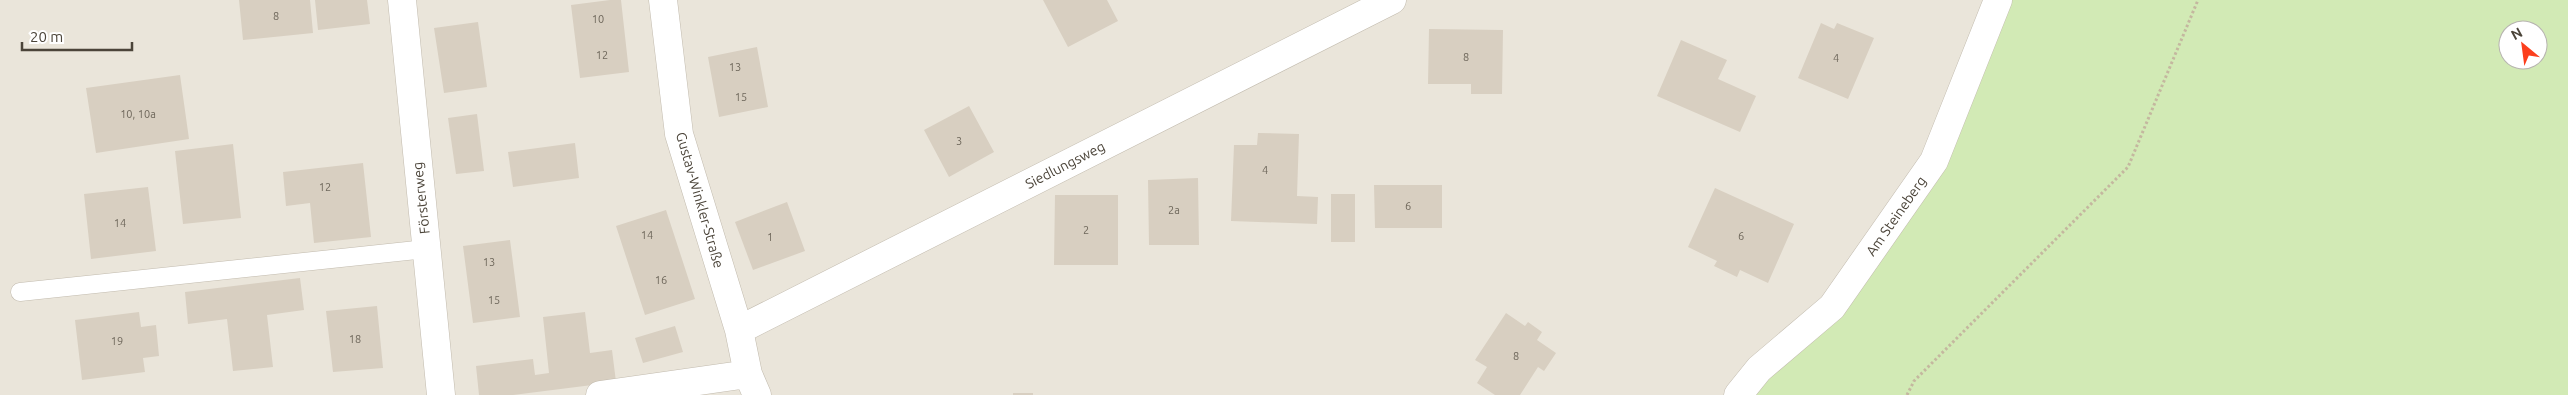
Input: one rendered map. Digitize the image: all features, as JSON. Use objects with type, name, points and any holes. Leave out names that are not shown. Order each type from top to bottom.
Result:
[{"type":"street","name":"Försterweg","points":[[402,0],[441,395]]},
{"type":"street","name":"Gustav-Winkler-Straße","points":[[663,0],[679,134],[753,384]]},
{"type":"street","name":"Siedlungsweg","points":[[738,330],[1392,0]]},
{"type":"street","name":"Am Steineberg","points":[[1738,395],[1759,369],[1832,307],[1934,161],[1998,0]]},
{"type":"street","points":[[600,395],[753,384]]},
{"type":"lane","points":[[20,292],[426,249]]},
{"type":"path","points":[[1906,395],[1914,381],[2128,167],[2198,0]]},
{"type":"shaded area","points":[[0,0],[1998,0],[1934,161],[1832,307],[1738,395],[0,395]]},
{"type":"green space","points":[[1998,0],[2568,0],[2568,395],[1738,395],[1832,307],[1934,161]]},
{"type":"building","points":[[239,0],[310,0],[313,33],[243,40]]},
{"type":"building","points":[[315,0],[367,0],[370,24],[318,30]]},
{"type":"building","points":[[621,0],[629,72],[580,78],[571,5]]},
{"type":"building","points":[[1043,0],[1107,0],[1118,21],[1068,47]]},
{"type":"building","points":[[478,22],[487,87],[444,93],[434,28]]},
{"type":"building","points":[[1821,23],[1834,29],[1837,23],[1874,38],[1848,99],[1798,78]]},
{"type":"building","points":[[1429,29],[1503,30],[1502,94],[1471,94],[1471,84],[1428,84]]},
{"type":"building","points":[[1681,40],[1727,60],[1718,79],[1756,96],[1740,132],[1657,96]]},
{"type":"building","points":[[757,47],[768,107],[719,117],[708,57]]},
{"type":"building","points":[[180,75],[189,139],[96,153],[86,88]]},
{"type":"building","points":[[969,106],[994,152],[949,177],[924,130]]},
{"type":"building","points":[[477,114],[484,171],[456,174],[448,118]]},
{"type":"building","points":[[1258,133],[1299,134],[1297,196],[1318,197],[1317,224],[1231,221],[1234,145],[1257,145]]},
{"type":"building","points":[[575,143],[579,178],[513,187],[508,152]]},
{"type":"building","points":[[233,144],[241,218],[183,224],[175,151]]},
{"type":"building","points":[[363,163],[371,237],[314,243],[310,203],[286,206],[283,172]]},
{"type":"building","points":[[1198,178],[1199,245],[1149,245],[1148,180]]},
{"type":"building","points":[[1374,185],[1442,185],[1442,228],[1375,228]]},
{"type":"building","points":[[148,187],[156,251],[91,259],[84,194]]},
{"type":"building","points":[[1715,188],[1794,224],[1768,283],[1740,270],[1737,277],[1714,266],[1717,261],[1688,247]]},
{"type":"building","points":[[1331,194],[1355,194],[1355,242],[1331,242]]},
{"type":"building","points":[[1055,195],[1118,195],[1118,265],[1054,265]]},
{"type":"building","points":[[787,202],[805,251],[753,270],[735,222]]},
{"type":"building","points":[[666,210],[695,299],[645,315],[616,226]]},
{"type":"building","points":[[510,240],[520,317],[473,323],[463,246]]},
{"type":"building","points":[[300,278],[304,310],[267,315],[273,367],[233,371],[227,319],[188,324],[185,292]]},
{"type":"building","points":[[377,306],[383,368],[333,372],[326,311]]},
{"type":"building","points":[[139,312],[141,327],[156,325],[159,356],[143,358],[145,372],[82,380],[75,320]]},
{"type":"building","points":[[585,312],[590,353],[612,350],[616,382],[513,395],[479,395],[476,366],[533,359],[535,375],[549,373],[543,317]]},
{"type":"building","points":[[1506,313],[1525,326],[1528,322],[1542,332],[1537,340],[1556,353],[1544,371],[1538,367],[1520,395],[1495,395],[1477,383],[1487,367],[1475,360]]},
{"type":"building","points":[[675,326],[683,352],[643,363],[635,338]]},
{"type":"building","points":[[1013,393],[1033,393],[1033,395],[1013,395]]}]
